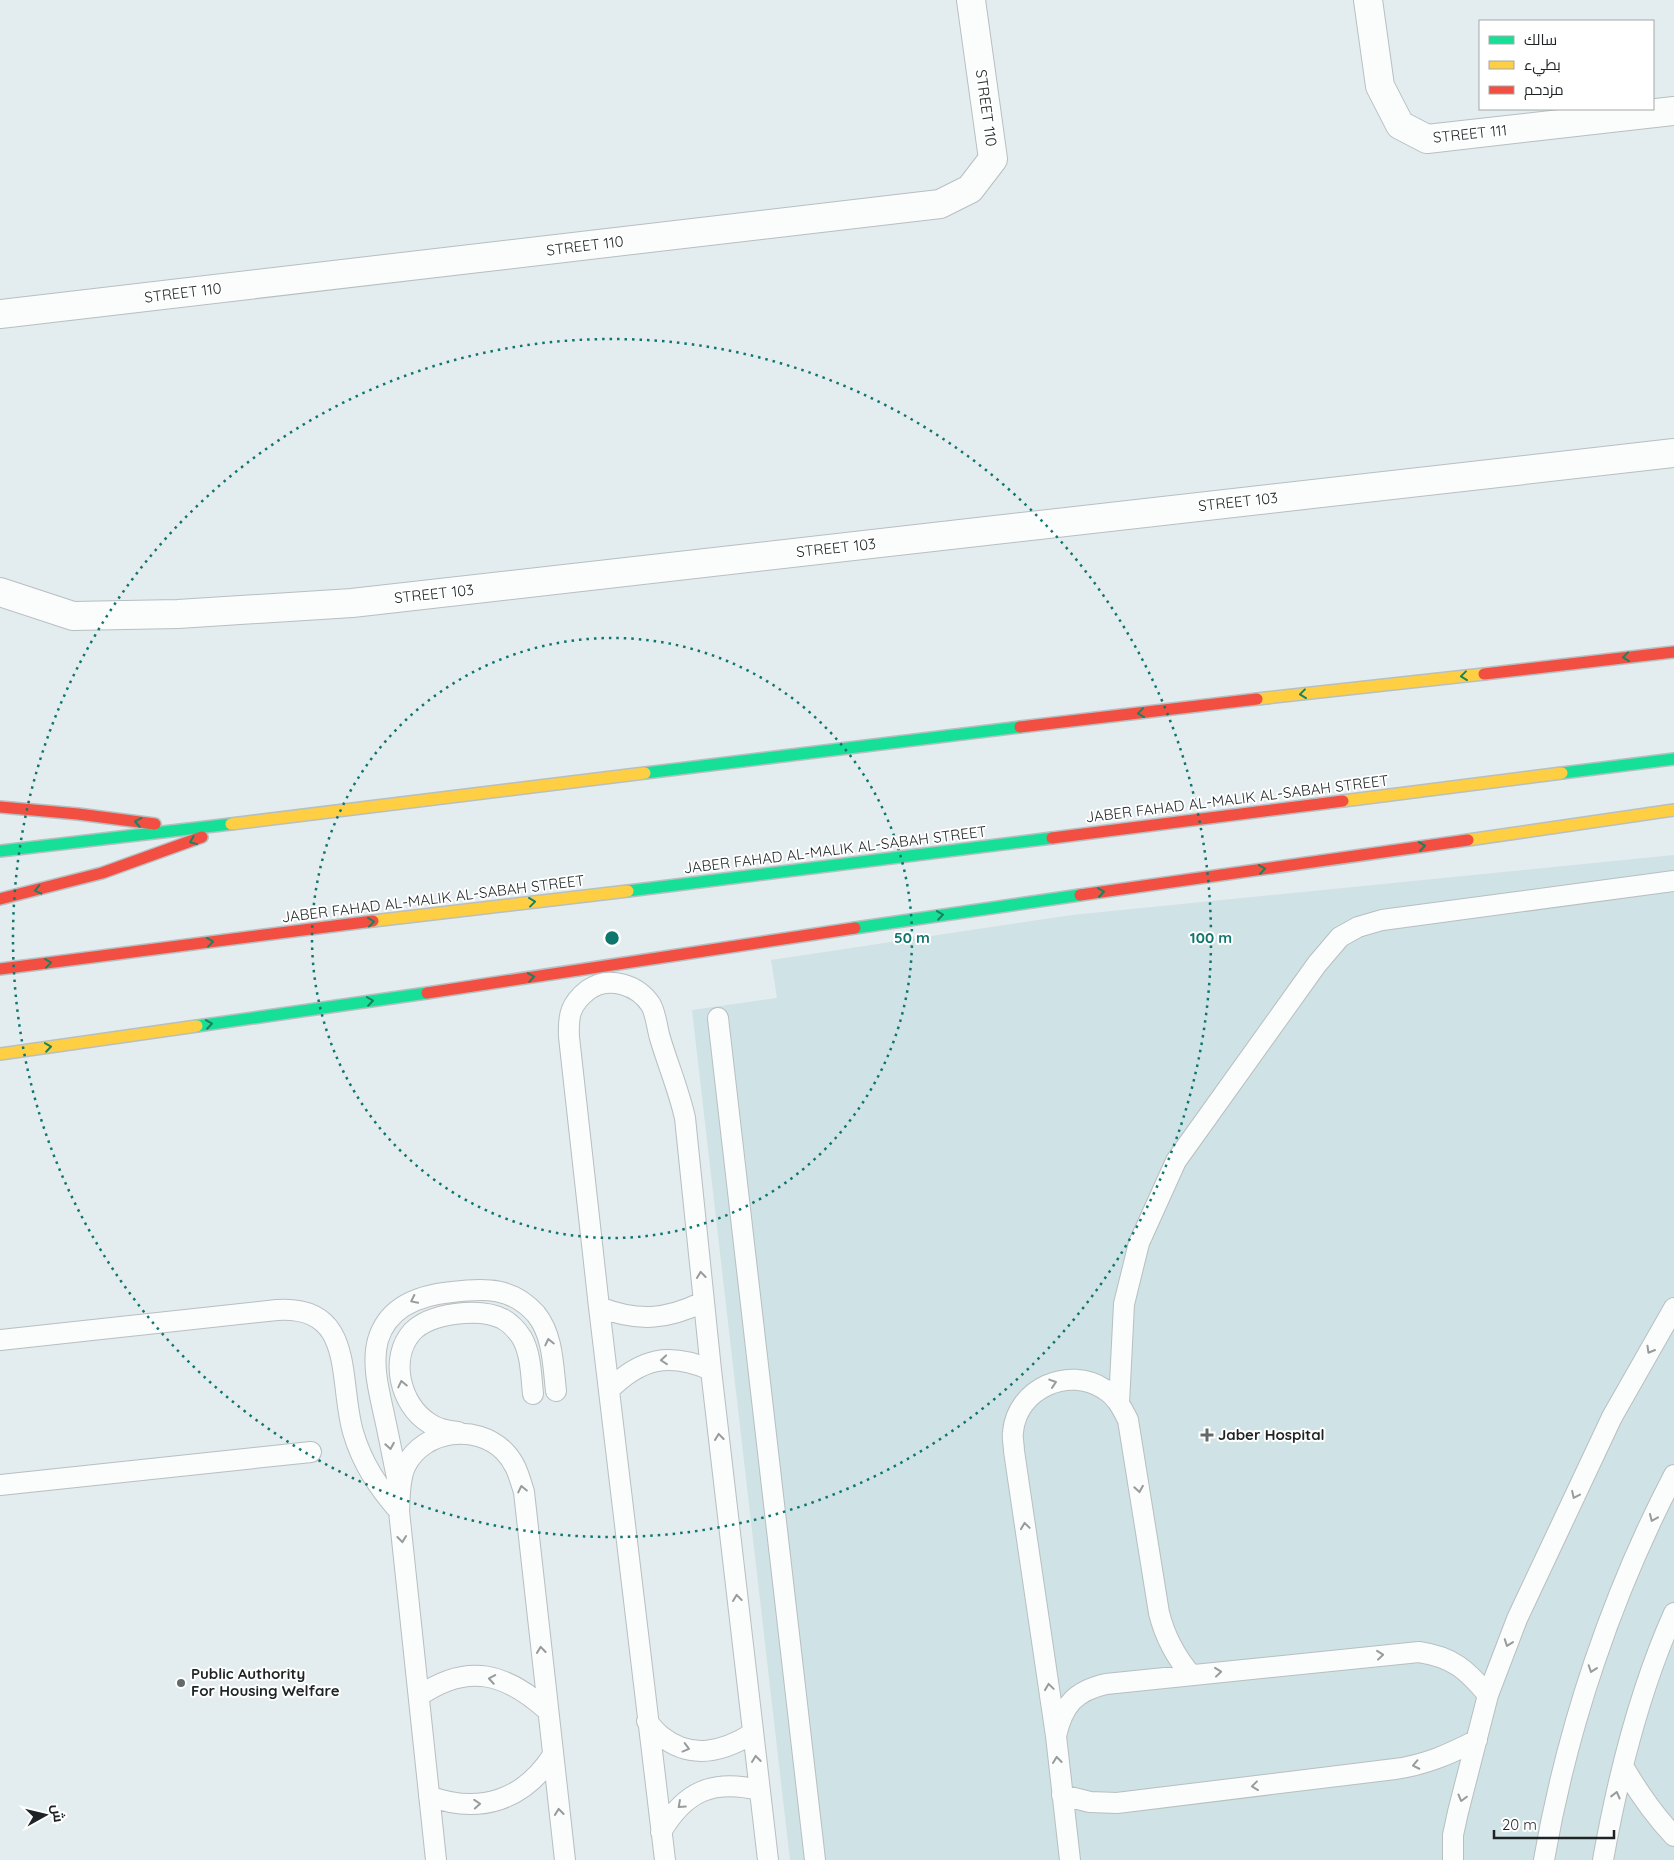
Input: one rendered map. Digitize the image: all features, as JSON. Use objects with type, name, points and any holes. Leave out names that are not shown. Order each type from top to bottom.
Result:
[{"type":"main road","points":[[0,851],[186,830],[238,822],[1069,721],[1674,652]]},
{"type":"main road","name":"JABER FAHAD AL-MALIK AL-SABAH STREET","points":[[0,969],[455,911],[732,879],[1674,758]]},
{"type":"main road","points":[[0,807],[110,817],[186,830]]},
{"type":"main road","points":[[0,1054],[473,986],[892,922],[1674,810]]},
{"type":"main road","points":[[0,899],[111,870],[175,848],[238,822]]},
{"type":"street","name":"STREET 110","points":[[0,314],[940,204],[970,189],[993,159],[972,0]]},
{"type":"street","name":"STREET 111","points":[[1368,0],[1380,86],[1400,125],[1427,139],[1674,111]]},
{"type":"street","name":"STREET 103","points":[[0,592],[73,616],[178,614],[352,603],[1674,453]]},
{"type":"lane","points":[[1120,1403],[1124,1304],[1139,1243],[1176,1161],[1317,964],[1340,937],[1358,927],[1382,920],[1674,881]]},
{"type":"lane","points":[[664,1860],[599,1307],[568,1018],[576,1002],[589,990],[606,983],[625,984],[641,993],[652,1007],[685,1118],[711,1370],[768,1860]]},
{"type":"lane","points":[[718,1018],[815,1860]]},
{"type":"lane","points":[[400,1489],[381,1400],[375,1352],[378,1340],[387,1322],[400,1308],[411,1301],[435,1293],[486,1289],[512,1296],[519,1300],[536,1315],[545,1327],[556,1390]]},
{"type":"lane","points":[[599,1307],[616,1313],[652,1318],[670,1315],[704,1302]]},
{"type":"lane","points":[[1451,1859],[1456,1820],[1488,1695],[1517,1619],[1612,1417],[1674,1308]]},
{"type":"lane","points":[[0,1340],[277,1310],[307,1311],[320,1319],[330,1329],[338,1342],[348,1409],[360,1451],[380,1489],[399,1511]]},
{"type":"lane","points":[[533,1394],[527,1348],[513,1326],[503,1319],[478,1313],[440,1317],[424,1322],[412,1332],[403,1347],[400,1363],[401,1381],[406,1398],[416,1411],[429,1423],[445,1430],[484,1437],[504,1450],[518,1469],[524,1492],[565,1860]]},
{"type":"lane","points":[[609,1390],[623,1376],[639,1366],[657,1360],[675,1359],[694,1363],[711,1370]]},
{"type":"lane","points":[[1070,1860],[1056,1736],[1013,1432],[1019,1412],[1030,1396],[1047,1384],[1066,1379],[1086,1381],[1105,1389],[1120,1403],[1128,1420],[1159,1613],[1171,1648],[1191,1675]]},
{"type":"lane","points":[[436,1860],[399,1511],[400,1489],[405,1466],[420,1448],[439,1436],[462,1432]]},
{"type":"lane","points":[[0,1485],[311,1452]]},
{"type":"lane","points":[[1544,1860],[1567,1750],[1591,1670],[1622,1591],[1659,1504],[1674,1474]]},
{"type":"lane","points":[[1603,1860],[1612,1812],[1634,1722],[1665,1633],[1674,1613]]},
{"type":"lane","points":[[1056,1736],[1059,1720],[1067,1706],[1078,1695],[1091,1688],[1106,1684],[1419,1652],[1434,1654],[1453,1661],[1469,1673],[1488,1695]]},
{"type":"lane","points":[[419,1696],[432,1687],[446,1681],[461,1677],[485,1677],[509,1682],[548,1711]]},
{"type":"lane","points":[[647,1721],[660,1736],[678,1746],[697,1751],[717,1750],[736,1744],[753,1733]]},
{"type":"lane","points":[[1062,1795],[1090,1802],[1117,1803],[1395,1769],[1435,1760],[1477,1740]]},
{"type":"lane","points":[[430,1796],[460,1804],[491,1802],[507,1797],[533,1780],[553,1755]]},
{"type":"lane","points":[[1623,1766],[1638,1792],[1656,1817],[1674,1836]]},
{"type":"lane","points":[[661,1832],[671,1815],[685,1801],[702,1791],[720,1786],[740,1785],[759,1790]]},
{"type":"shaded area","name":"Jaber Hospital","points":[[1674,855],[1674,1860],[790,1860],[692,1010],[777,998],[771,960],[1072,915]]},
{"type":"traffic: fast","points":[[645,773],[1020,727]]},
{"type":"traffic: fast","points":[[1562,773],[1674,759]]},
{"type":"traffic: fast","points":[[0,851],[231,824]]},
{"type":"traffic: fast","points":[[628,891],[1052,838]]},
{"type":"traffic: fast","points":[[855,928],[1080,895]]},
{"type":"traffic: fast","points":[[197,1026],[427,993]]},
{"type":"traffic: slow","points":[[1257,699],[1484,674]]},
{"type":"traffic: slow","points":[[231,824],[645,773]]},
{"type":"traffic: slow","points":[[1343,801],[1562,773]]},
{"type":"traffic: slow","points":[[1468,840],[1674,810]]},
{"type":"traffic: slow","points":[[373,921],[628,891]]},
{"type":"traffic: slow","points":[[0,1054],[197,1026]]},
{"type":"traffic: jam","points":[[1484,674],[1674,652]]},
{"type":"traffic: jam","points":[[1020,727],[1257,699]]},
{"type":"traffic: jam","points":[[1052,838],[1343,801]]},
{"type":"traffic: jam","points":[[0,807],[78,814],[155,824]]},
{"type":"traffic: jam","points":[[0,899],[102,873],[202,837]]},
{"type":"traffic: jam","points":[[1080,895],[1468,840]]},
{"type":"traffic: jam","points":[[0,969],[373,921]]},
{"type":"traffic: jam","points":[[427,993],[855,928]]},
{"type":"place","name":"Jaber Hospital","points":[[1207,1435]]},
{"type":"place","name":"Public Authority For Housing Welfare","points":[[181,1683]]}]
